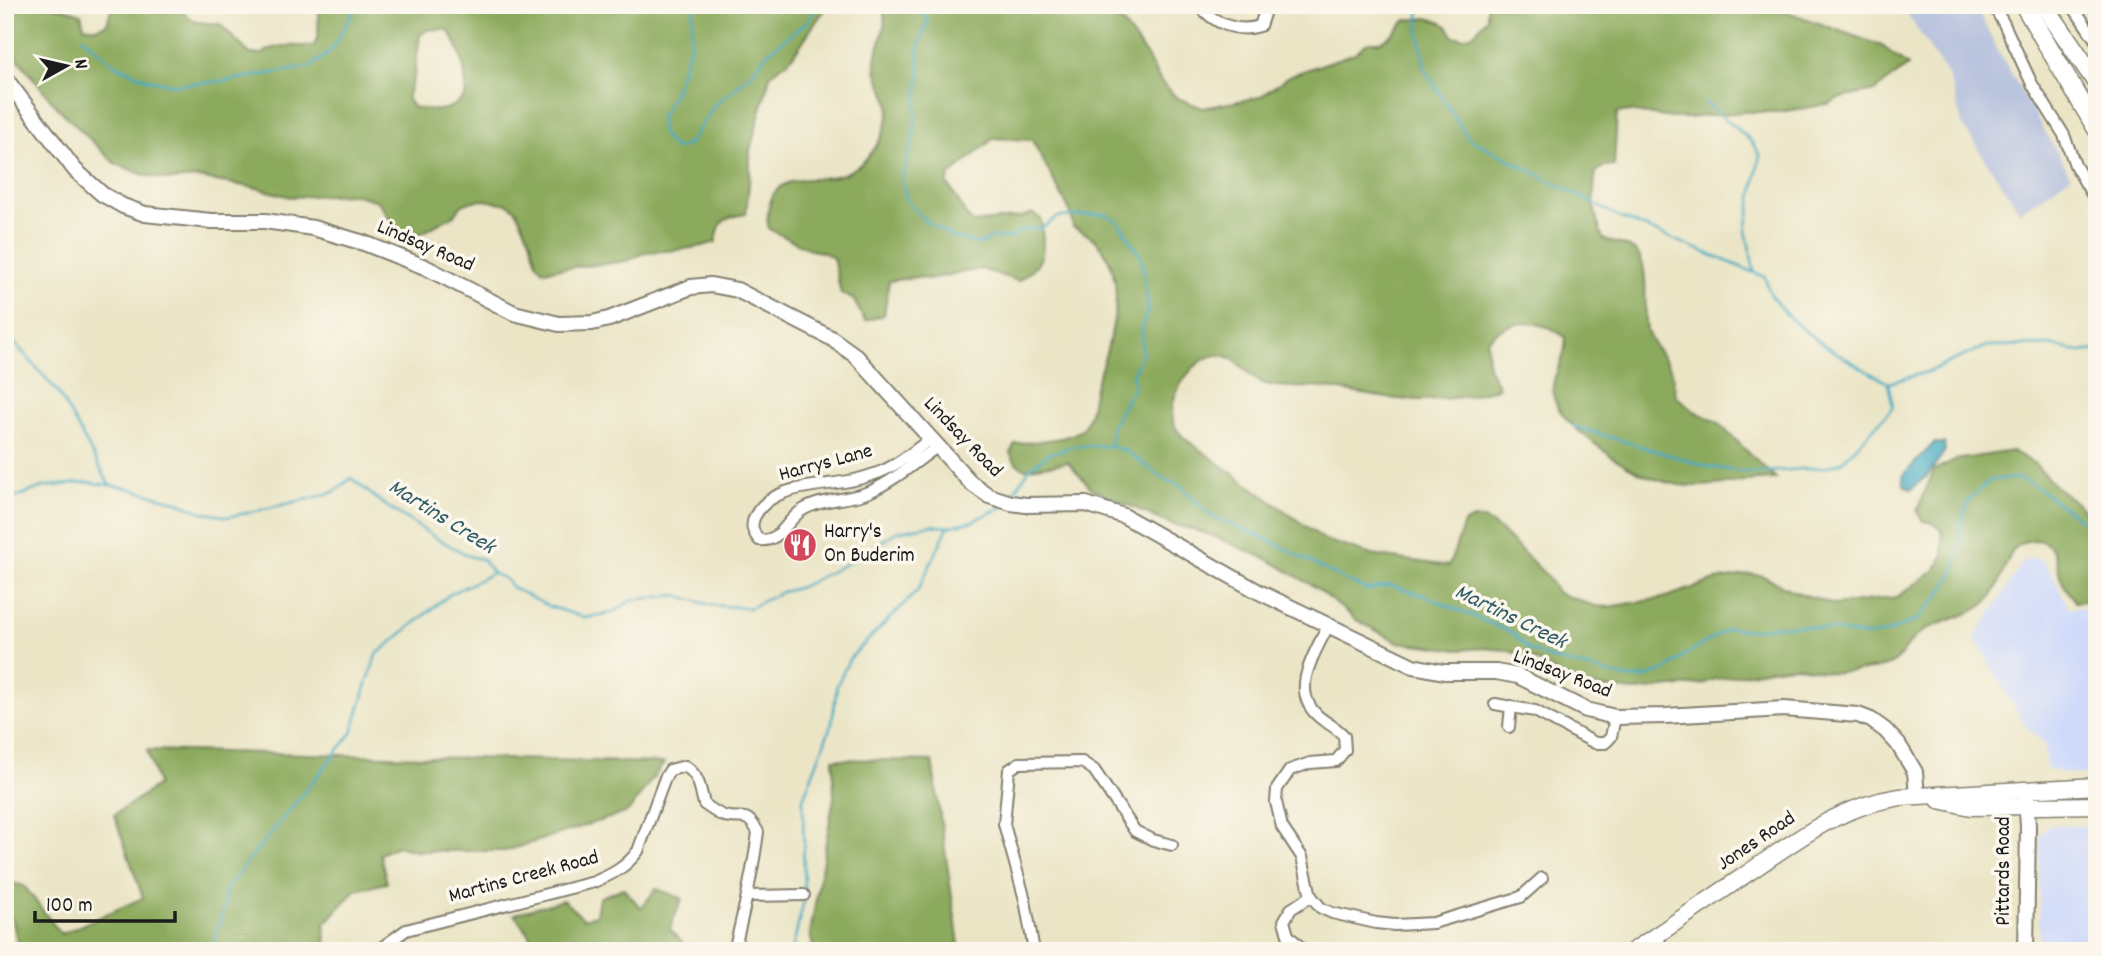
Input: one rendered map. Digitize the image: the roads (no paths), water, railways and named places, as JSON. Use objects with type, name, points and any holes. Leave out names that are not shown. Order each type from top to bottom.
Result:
[{"type":"highway","points":[[2024,5],[2097,129]]},
{"type":"highway","points":[[2044,5],[2097,83]]},
{"type":"main road","name":"Jones Road","points":[[1633,951],[1830,819],[1855,807],[1878,800],[1917,796],[1971,807],[2097,786]]},
{"type":"main road","name":"Jones Road","points":[[2026,799],[2097,805]]},
{"type":"street","points":[[1199,5],[1206,15],[1234,29],[1249,29],[1260,26],[1267,5]]},
{"type":"street","points":[[1993,5],[2032,84],[2064,135],[2075,165],[2097,203]]},
{"type":"street","points":[[2072,5],[2097,42]]},
{"type":"street","name":"Lindsay Road","points":[[5,78],[75,170],[102,194],[135,211],[178,219],[265,221],[320,229],[425,267],[514,313],[559,324],[592,323],[609,319],[691,287],[725,287],[750,296],[843,346],[877,378],[971,483],[989,496],[1026,505],[1086,504],[1124,516],[1259,592],[1413,666],[1444,672],[1496,672],[1518,676],[1586,710],[1615,717],[1784,709],[1858,715],[1885,730],[1898,744],[1915,772],[1917,796]]},
{"type":"street","name":"Harrys Lane","points":[[933,443],[892,480],[867,492],[809,506],[794,516],[776,538],[759,540],[753,532],[753,520],[758,511],[774,498],[788,492],[855,480],[882,471],[933,443]]},
{"type":"street","points":[[1328,626],[1307,667],[1305,690],[1312,709],[1344,736],[1345,750],[1336,761],[1310,763],[1290,770],[1278,789],[1276,802],[1282,827],[1302,857],[1311,896],[1321,908],[1332,914],[1376,923],[1415,925],[1454,918],[1521,897],[1542,878]]},
{"type":"street","points":[[1494,704],[1535,712],[1600,744],[1611,737],[1615,717]]},
{"type":"street","points":[[1509,727],[1511,706]]},
{"type":"street","points":[[1034,951],[1025,900],[1004,824],[1009,771],[1019,763],[1082,762],[1094,770],[1135,831],[1153,841],[1172,845]]},
{"type":"street","name":"Martins Creek Road","points":[[377,951],[407,930],[594,882],[618,871],[638,851],[665,778],[675,768],[685,766],[692,771],[701,787],[704,804],[722,816],[744,816],[753,821],[758,832],[749,877],[749,896],[734,951]]},
{"type":"street","name":"Pittards Road","points":[[2026,799],[2026,951]]},
{"type":"street","points":[[749,896],[804,895]]},
{"type":"street","points":[[1304,951],[1288,935],[1284,921],[1291,909],[1311,896]]},
{"type":"street","points":[[1657,935],[1663,951]]},
{"type":"water","points":[[1934,443],[1944,443],[1945,451],[1927,476],[1911,489],[1904,485],[1903,475]]},
{"type":"waterway","points":[[82,37],[114,64],[147,79],[175,85],[225,81],[310,67],[329,53],[358,5]]},
{"type":"waterway","points":[[694,5],[690,47],[674,93],[660,118],[662,134],[674,149],[689,144],[714,106],[751,74],[767,53],[808,21],[817,5]]},
{"type":"waterway","points":[[917,5],[928,19],[918,50],[920,68],[914,135],[902,178],[906,199],[925,221],[955,238],[980,244],[996,237],[1011,238],[1022,230],[1042,228],[1058,217],[1105,214],[1118,221],[1141,257],[1148,307],[1142,327],[1142,354],[1132,376],[1135,385],[1112,426],[1110,446]]},
{"type":"waterway","points":[[1419,5],[1419,31],[1425,70],[1468,138],[1617,216],[1765,277],[1773,298],[1796,323],[1826,346],[1888,383],[1893,407],[1842,462],[1826,467],[1752,473],[1709,467],[1573,426]]},
{"type":"waterway","points":[[1705,102],[1750,140],[1760,155],[1746,230],[1754,271]]},
{"type":"waterway","points":[[5,332],[58,392],[109,484]]},
{"type":"waterway","name":"Martins Creek","points":[[1888,383],[1927,372],[1987,346],[2050,345],[2080,352],[2097,350]]},
{"type":"waterway","name":"Martins Creek","points":[[1014,492],[1030,468],[1048,454],[1075,446],[1110,446],[1126,451],[1165,480],[1180,485],[1211,516],[1273,542],[1346,581],[1368,590],[1389,585],[1425,596],[1513,633],[1528,649],[1552,659],[1627,678],[1643,678],[1666,670],[1729,628],[1751,630],[1776,626],[1805,626],[1867,636],[1886,633],[1918,619],[1938,597],[1954,573],[1962,520],[1969,499],[1991,480],[2017,478],[2031,483],[2097,532]]},
{"type":"waterway","name":"Martins Creek","points":[[5,501],[43,487],[88,482],[128,488],[178,502],[202,512],[228,517],[334,492],[351,478],[382,503],[436,538],[471,557],[482,559],[493,573],[505,579],[513,588],[548,606],[586,618],[614,612],[632,600],[676,595],[710,605],[749,608],[782,592],[801,587],[859,557],[896,532],[932,525],[948,527],[973,521],[1004,506]]},
{"type":"waterway","points":[[804,893],[803,799],[832,723],[837,685],[850,658],[918,590],[948,527]]},
{"type":"waterway","points":[[211,951],[225,905],[225,890],[352,733],[376,655],[450,594],[493,573]]},
{"type":"waterway","points":[[792,951],[804,900]]},
{"type":"place","name":"Harry's On Buderim","points":[[800,545]]}]
